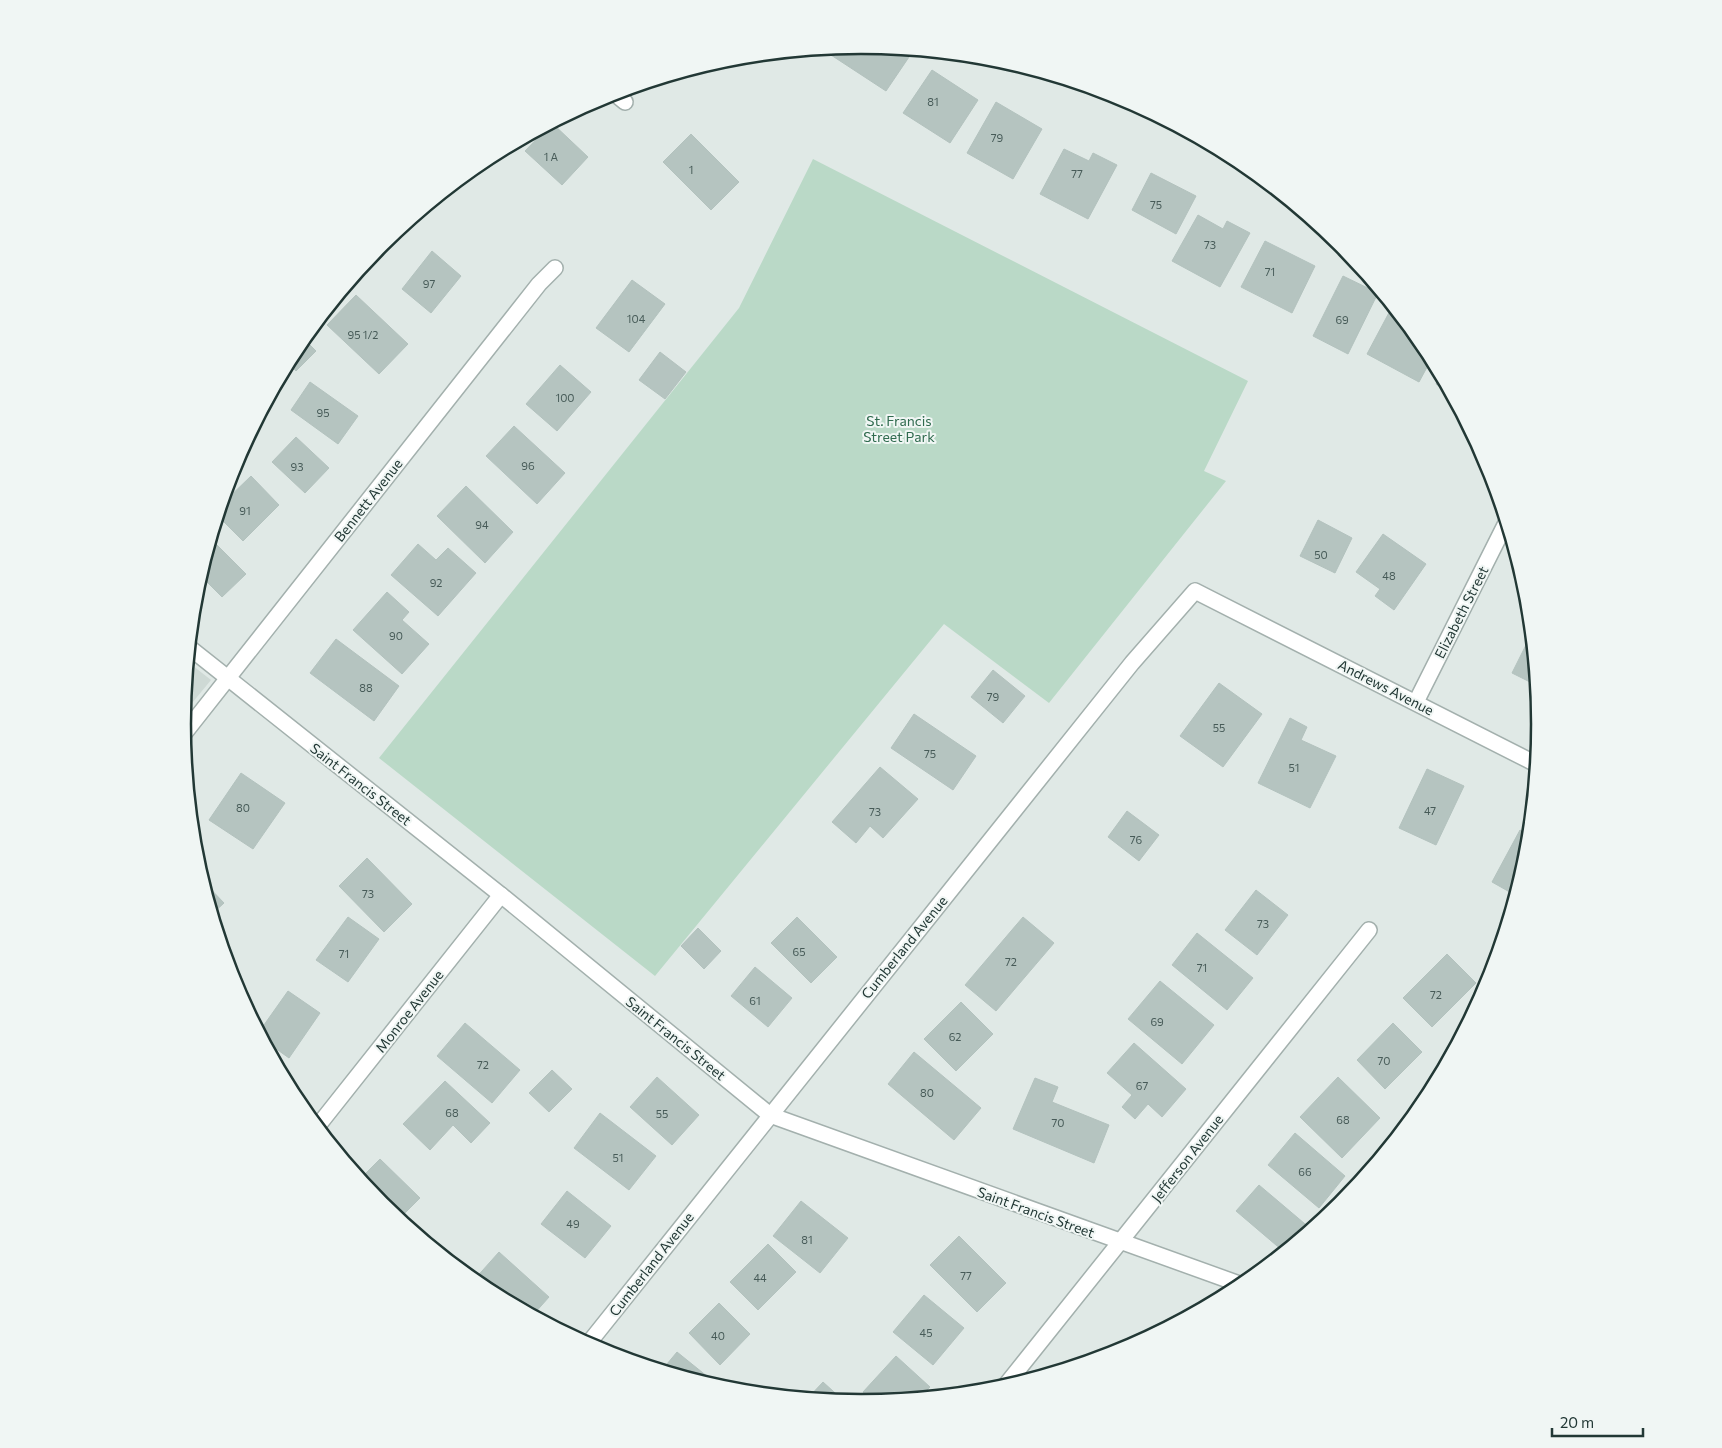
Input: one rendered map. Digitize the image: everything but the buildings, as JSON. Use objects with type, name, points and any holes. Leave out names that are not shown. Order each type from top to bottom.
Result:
[{"type":"street","name":"Bennett Avenue","points":[[191,725],[539,284],[555,268]]},
{"type":"street","name":"Elizabeth Street","points":[[1416,702],[1502,531]]},
{"type":"street","name":"Cumberland Avenue","points":[[593,1338],[1132,663],[1195,590],[1236,611]]},
{"type":"street","name":"Andrews Avenue","points":[[1236,611],[1530,761]]},
{"type":"street","name":"Saint Francis Street","points":[[195,652],[501,895],[770,1115],[1120,1243],[1232,1282]]},
{"type":"street","name":"Monroe Avenue","points":[[321,1121],[501,895]]},
{"type":"street","name":"Jefferson Avenue","points":[[1013,1376],[1369,930]]},
{"type":"shaded area","points":[[193,666],[211,680],[191,704]]},
{"type":"green space","name":"St. Francis Street Park","points":[[813,159],[1248,381],[1204,471],[1226,481],[1049,703],[944,624],[655,976],[379,758],[739,308]]}]
